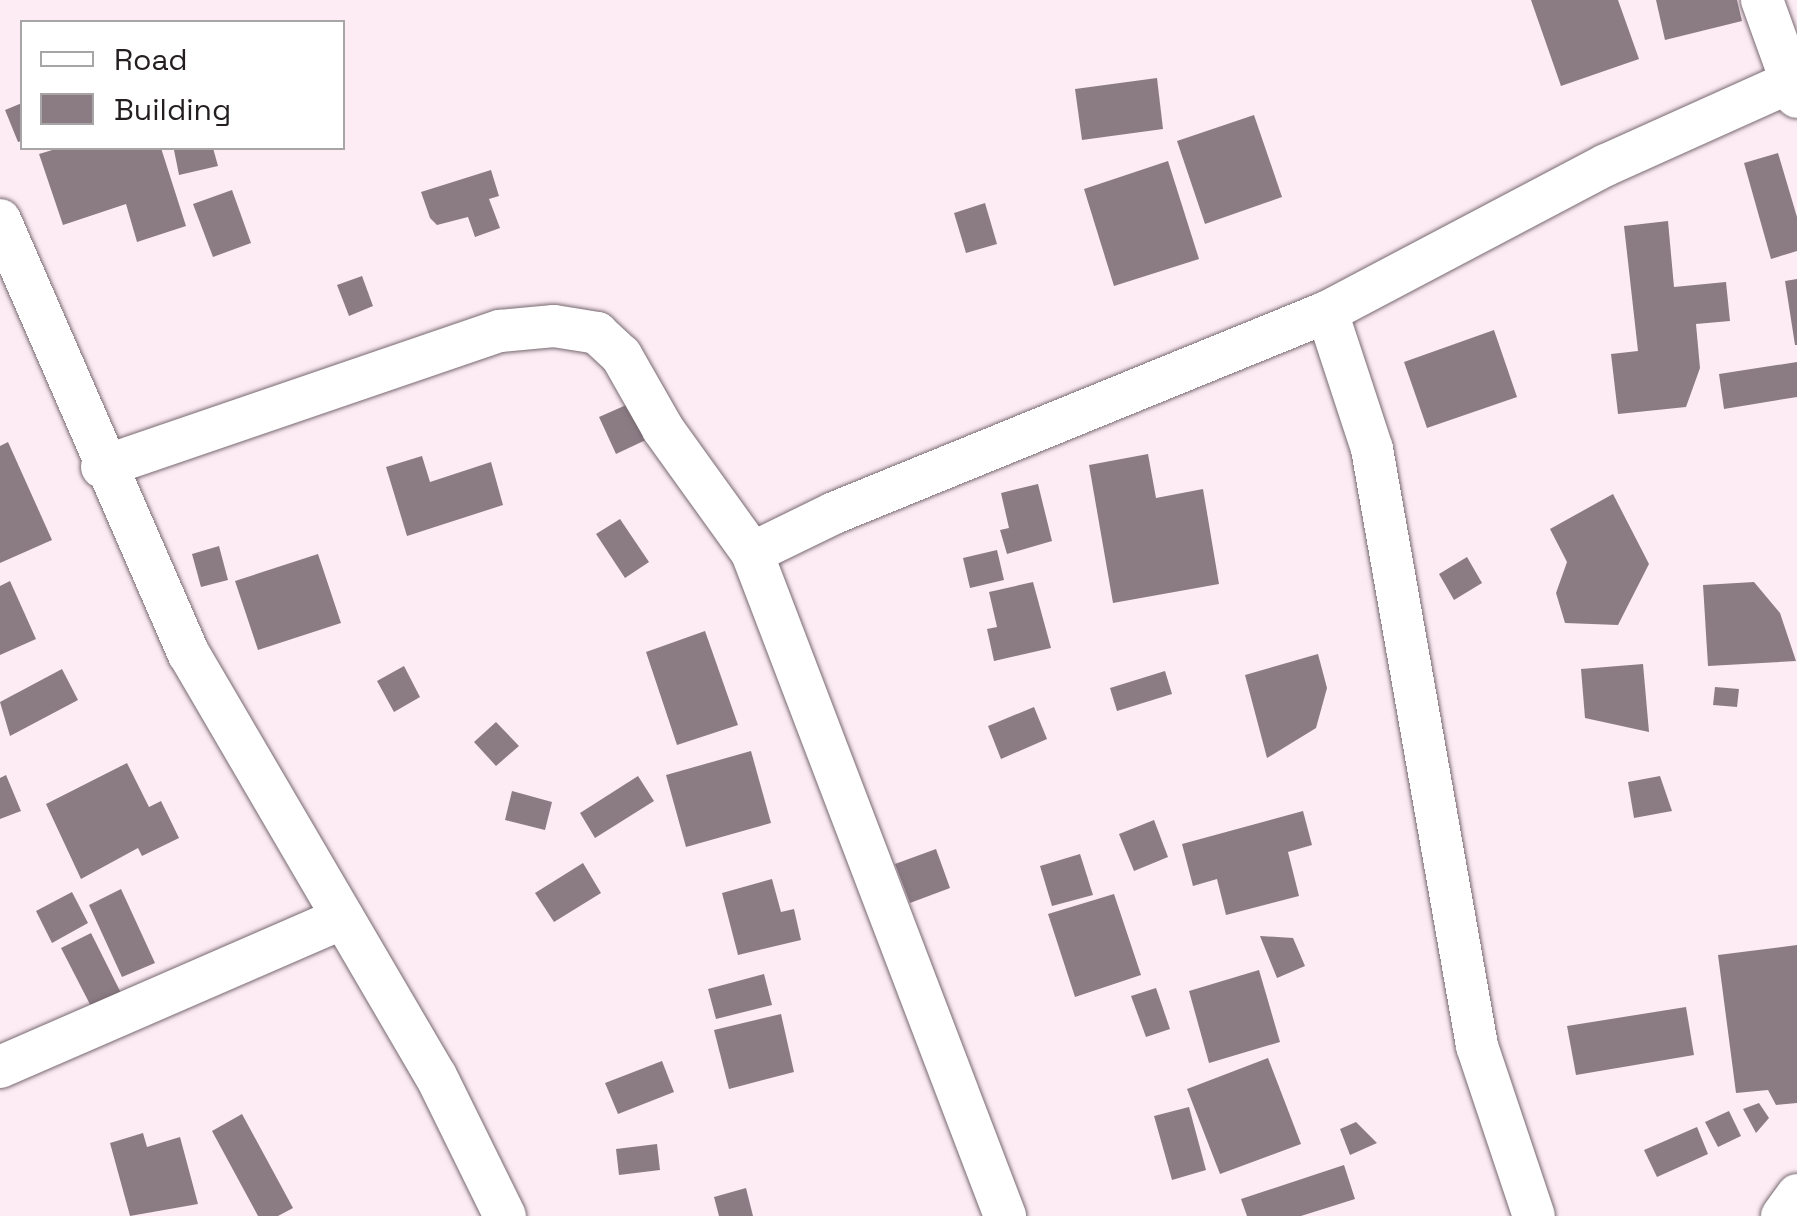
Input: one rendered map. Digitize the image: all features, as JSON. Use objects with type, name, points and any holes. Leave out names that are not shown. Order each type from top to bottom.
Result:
[{"type":"street","points":[[752,553],[834,513],[1327,312],[1606,165],[1794,90],[1762,0]]},
{"type":"street","points":[[0,220],[102,467],[189,654],[436,1076],[505,1216]]},
{"type":"street","points":[[1327,312],[1372,449],[1477,1046],[1534,1216]]},
{"type":"street","points":[[102,467],[500,331],[554,326],[597,333],[621,355],[663,429],[752,553],[820,744],[1006,1216]]},
{"type":"street","points":[[0,1067],[343,918]]},
{"type":"street","points":[[1782,1216],[1797,1195]]},
{"type":"building","points":[[1531,0],[1618,0],[1639,59],[1561,86]]},
{"type":"building","points":[[1656,0],[1737,0],[1742,21],[1665,40]]},
{"type":"building","points":[[1157,78],[1163,129],[1082,140],[1075,89]]},
{"type":"building","points":[[20,104],[20,142],[18,142],[5,110]]},
{"type":"building","points":[[1254,115],[1282,197],[1205,224],[1177,141]]},
{"type":"building","points":[[52,150],[162,150],[186,226],[137,242],[126,204],[63,225],[39,154]]},
{"type":"building","points":[[174,150],[214,150],[218,166],[179,175]]},
{"type":"building","points":[[1778,153],[1797,217],[1797,251],[1771,259],[1744,163]]},
{"type":"building","points":[[1168,161],[1199,259],[1114,286],[1084,189]]},
{"type":"building","points":[[491,170],[499,196],[489,199],[500,228],[475,237],[468,217],[437,225],[430,218],[421,192]]},
{"type":"building","points":[[232,190],[251,243],[213,257],[193,204]]},
{"type":"building","points":[[985,203],[997,244],[966,253],[954,213]]},
{"type":"building","points":[[1668,221],[1674,287],[1726,282],[1730,321],[1696,324],[1700,368],[1686,407],[1618,414],[1611,354],[1638,351],[1624,226]]},
{"type":"building","points":[[362,276],[373,306],[349,316],[337,285]]},
{"type":"building","points":[[1797,279],[1797,345],[1795,345],[1785,281]]},
{"type":"building","points":[[1494,330],[1517,397],[1427,428],[1404,362]]},
{"type":"building","points":[[1797,362],[1797,397],[1724,409],[1719,374]]},
{"type":"building","points":[[633,402],[650,438],[616,454],[599,417]]},
{"type":"building","points":[[8,442],[52,540],[0,563],[0,446]]},
{"type":"building","points":[[1148,454],[1156,498],[1203,489],[1219,584],[1113,603],[1089,465]]},
{"type":"building","points":[[422,456],[430,482],[491,462],[503,505],[407,536],[386,467]]},
{"type":"building","points":[[1038,484],[1052,541],[1007,554],[1000,530],[1009,528],[1001,493]]},
{"type":"building","points":[[1613,494],[1649,564],[1618,625],[1565,623],[1556,593],[1567,562],[1550,529]]},
{"type":"building","points":[[620,519],[649,562],[625,578],[596,534]]},
{"type":"building","points":[[219,546],[228,580],[201,587],[192,554]]},
{"type":"building","points":[[997,550],[1004,580],[970,588],[963,558]]},
{"type":"building","points":[[318,554],[341,623],[258,650],[235,581]]},
{"type":"building","points":[[1467,557],[1482,583],[1454,600],[1439,574]]},
{"type":"building","points":[[10,581],[36,639],[0,655],[0,586]]},
{"type":"building","points":[[1033,582],[1051,648],[994,661],[987,629],[997,627],[989,592]]},
{"type":"building","points":[[1754,582],[1780,613],[1796,661],[1708,666],[1703,585]]},
{"type":"building","points":[[705,631],[738,725],[677,745],[646,652]]},
{"type":"building","points":[[1318,654],[1327,688],[1316,728],[1267,758],[1245,675]]},
{"type":"building","points":[[1643,664],[1649,732],[1585,718],[1581,669]]},
{"type":"building","points":[[404,666],[420,697],[394,712],[377,681]]},
{"type":"building","points":[[62,669],[78,700],[10,736],[0,702]]},
{"type":"building","points":[[1165,671],[1172,694],[1117,711],[1110,688]]},
{"type":"building","points":[[1715,687],[1739,689],[1737,707],[1713,705]]},
{"type":"building","points":[[1034,707],[1047,739],[1001,759],[988,726]]},
{"type":"building","points":[[496,722],[519,746],[496,766],[474,742]]},
{"type":"building","points":[[751,751],[771,823],[686,847],[666,775]]},
{"type":"building","points":[[127,763],[149,807],[161,801],[179,838],[142,856],[138,848],[81,879],[46,804]]},
{"type":"building","points":[[6,775],[21,811],[0,819],[0,778]]},
{"type":"building","points":[[638,776],[654,801],[595,838],[580,813]]},
{"type":"building","points":[[1660,776],[1672,811],[1634,818],[1628,782]]},
{"type":"building","points":[[512,791],[552,802],[545,830],[505,820]]},
{"type":"building","points":[[1303,811],[1312,845],[1288,852],[1299,896],[1226,915],[1217,879],[1193,886],[1182,844]]},
{"type":"building","points":[[1154,820],[1168,857],[1134,871],[1119,834]]},
{"type":"building","points":[[936,849],[950,888],[910,903],[895,864]]},
{"type":"building","points":[[1080,854],[1093,895],[1052,906],[1040,866]]},
{"type":"building","points":[[583,863],[601,893],[554,922],[535,893]]},
{"type":"building","points":[[772,879],[781,912],[794,909],[801,940],[738,955],[722,893]]},
{"type":"building","points":[[121,889],[155,963],[122,977],[89,905]]},
{"type":"building","points":[[72,892],[88,923],[52,943],[36,911]]},
{"type":"building","points":[[1114,894],[1141,975],[1075,997],[1048,914]]},
{"type":"building","points":[[91,933],[125,1001],[96,1016],[61,948]]},
{"type":"building","points":[[1260,936],[1293,938],[1305,966],[1277,978]]},
{"type":"building","points":[[1797,945],[1797,1103],[1776,1105],[1768,1090],[1736,1093],[1718,955]]},
{"type":"building","points":[[1259,970],[1280,1042],[1209,1063],[1189,991]]},
{"type":"building","points":[[764,974],[772,1005],[716,1019],[708,989]]},
{"type":"building","points":[[1156,988],[1170,1029],[1146,1037],[1131,996]]},
{"type":"building","points":[[1686,1007],[1694,1055],[1576,1075],[1567,1026]]},
{"type":"building","points":[[781,1014],[794,1072],[729,1089],[714,1030]]},
{"type":"building","points":[[1268,1058],[1301,1144],[1220,1174],[1187,1089]]},
{"type":"building","points":[[662,1061],[674,1092],[618,1114],[605,1083]]},
{"type":"building","points":[[1759,1103],[1769,1118],[1756,1133],[1743,1109]]},
{"type":"building","points":[[1189,1107],[1206,1170],[1172,1180],[1154,1116]]},
{"type":"building","points":[[1729,1111],[1741,1136],[1718,1147],[1705,1122]]},
{"type":"building","points":[[242,1114],[293,1208],[278,1216],[258,1216],[212,1131]]},
{"type":"building","points":[[1356,1122],[1377,1143],[1350,1155],[1340,1129]]},
{"type":"building","points":[[1697,1127],[1708,1154],[1657,1177],[1644,1150]]},
{"type":"building","points":[[143,1133],[147,1147],[180,1137],[198,1204],[130,1216],[110,1143]]},
{"type":"building","points":[[657,1144],[660,1170],[619,1175],[616,1149]]},
{"type":"building","points":[[1344,1165],[1355,1199],[1301,1216],[1247,1216],[1241,1199]]},
{"type":"building","points":[[746,1188],[753,1216],[719,1216],[714,1197]]}]
